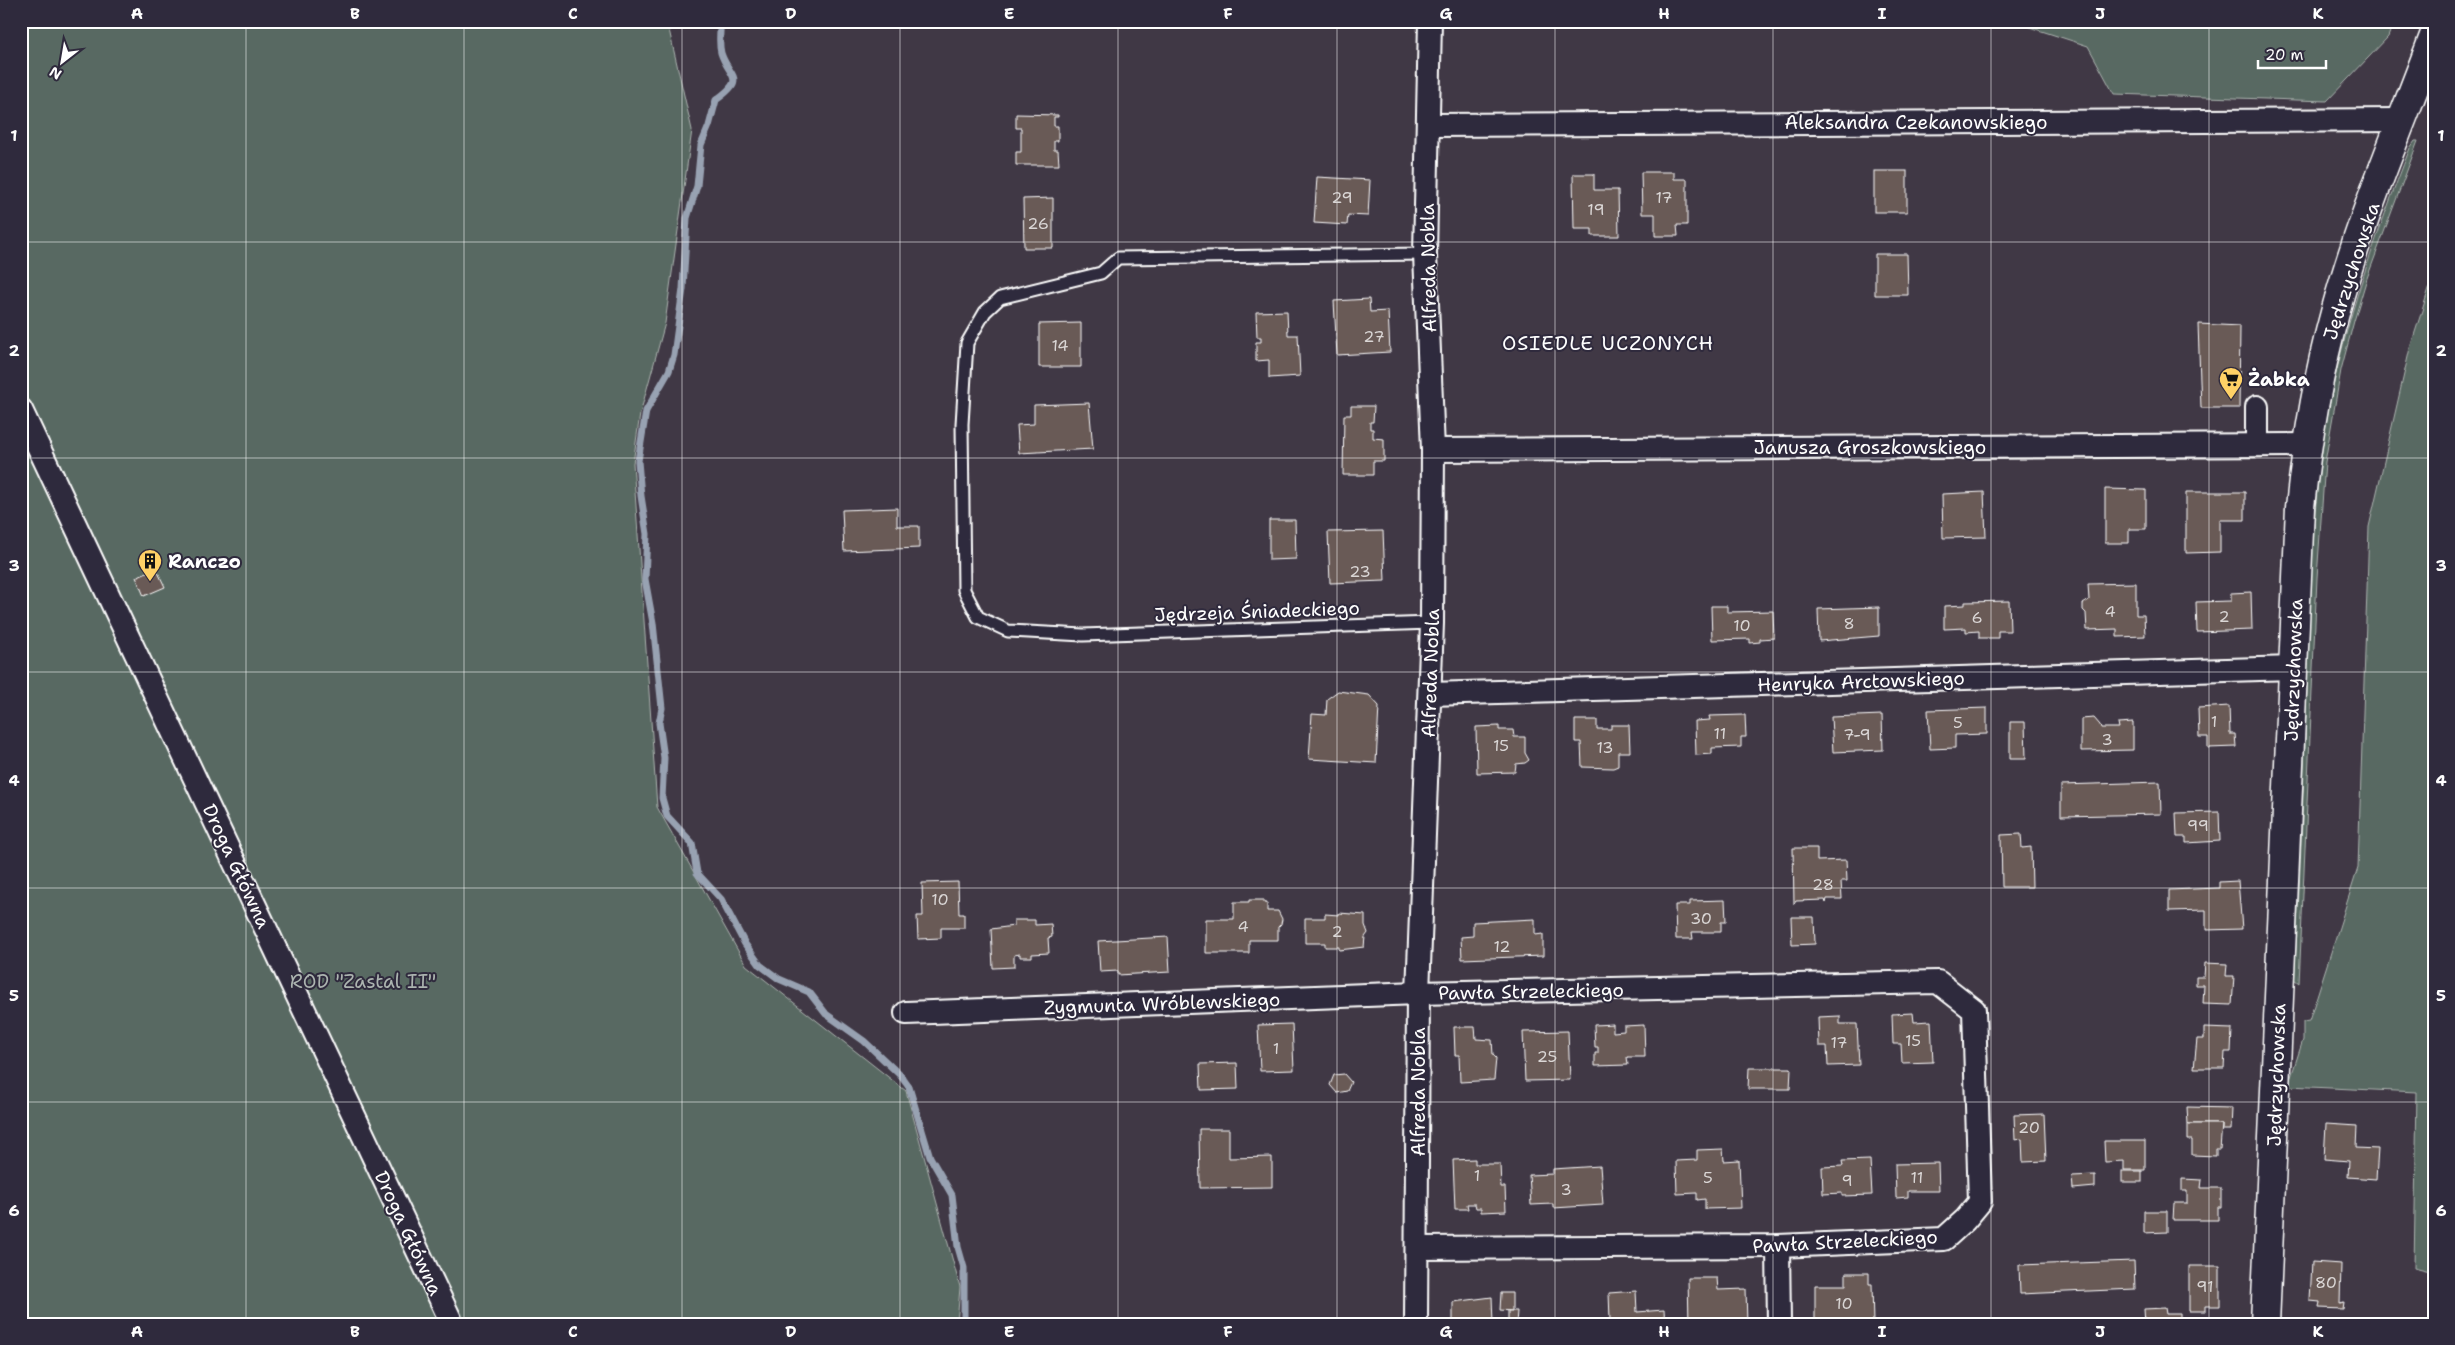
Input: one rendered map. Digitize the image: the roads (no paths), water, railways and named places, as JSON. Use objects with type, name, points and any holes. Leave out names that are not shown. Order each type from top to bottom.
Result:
[{"type":"main road","name":"Jędrzychowska","points":[[2265,1324],[2300,507],[2307,445],[2317,388],[2339,299],[2433,40]]},
{"type":"street","name":"Alfreda Nobla","points":[[1416,1324],[1418,1248],[1418,993],[1432,622],[1433,450],[1425,254],[1430,21]]},
{"type":"street","name":"Aleksandra Czekanowskiego","points":[[1429,125],[2403,120]]},
{"type":"street","points":[[2257,407],[2257,446]]},
{"type":"street","name":"Droga Główna","points":[[21,410],[175,732],[447,1313],[450,1324]]},
{"type":"street","name":"Janusza Groszkowskiego","points":[[1433,450],[2307,445]]},
{"type":"street","name":"Henryka Arctowskiego","points":[[1430,694],[2293,668]]},
{"type":"street","name":"Pawła Strzeleckiego","points":[[1418,993],[1938,982],[1974,1010],[1980,1202],[1966,1220],[1944,1239],[1778,1246],[1418,1248]]},
{"type":"street","name":"Zygmunta Wróblewskiego","points":[[906,1013],[1418,993]]},
{"type":"street","points":[[1778,1246],[1779,1324]]},
{"type":"lane","name":"Jędrzeja Śniadeckiego","points":[[1425,254],[1118,258],[1101,273],[1000,298],[985,312],[967,343],[962,424],[964,590],[978,617],[1008,631],[1083,635],[1432,622]]},
{"type":"waterway","points":[[720,21],[721,53],[734,77],[734,82],[716,100],[709,126],[701,145],[697,186],[687,218],[683,289],[674,355],[669,371],[646,411],[638,461],[647,534],[645,579],[653,623],[662,708],[659,723],[664,758],[662,798],[667,816],[692,843],[697,873],[721,899],[745,944],[760,965],[779,979],[809,992],[826,1014],[864,1041],[900,1075],[909,1087],[930,1157],[952,1195],[958,1247],[964,1268],[964,1324]]},
{"type":"place","name":"Żabka","points":[[2231,400]]},
{"type":"place","name":"Ranczo","points":[[150,582]]},
{"type":"district","name":"OSIEDLE UCZONYCH","points":[[1608,343]]},
{"type":"park label","name":"ROD \"Zastal II\"","points":[[363,981]]}]
